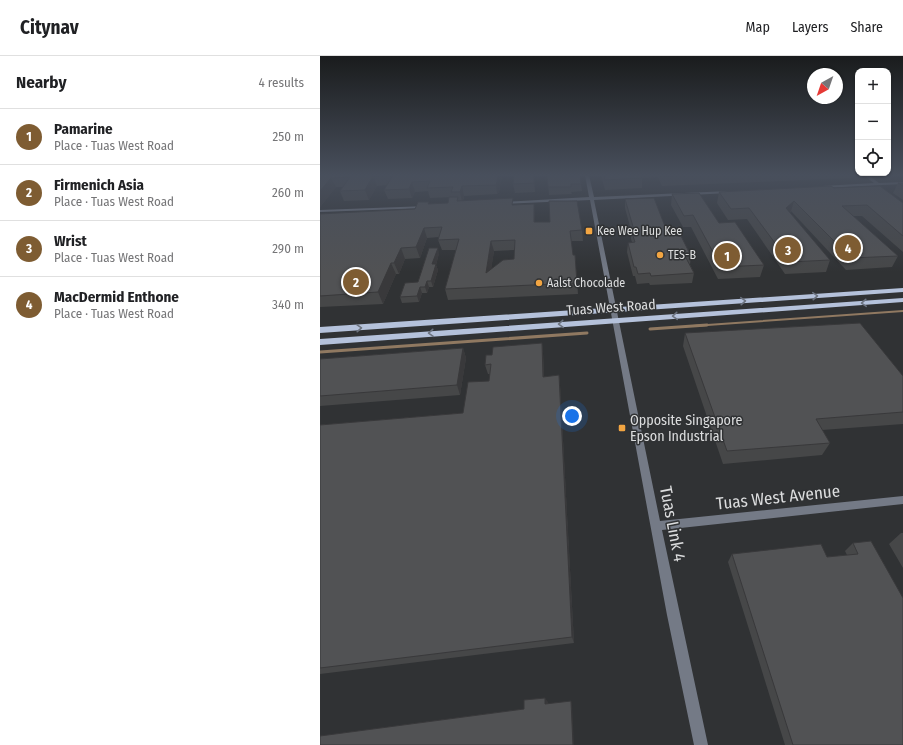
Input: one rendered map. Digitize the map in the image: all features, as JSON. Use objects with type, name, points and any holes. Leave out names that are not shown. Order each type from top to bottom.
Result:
[{"type":"main road","name":"Tuas West Road","points":[[320,330],[903,290]]},
{"type":"main road","name":"Tuas West Road","points":[[320,342],[903,300]]},
{"type":"street","points":[[320,212],[410,207]]},
{"type":"street","name":"Tuas Link 4","points":[[594,207],[614,320],[657,526],[673,615],[701,745]]},
{"type":"street","name":"Tuas West Avenue","points":[[657,526],[903,500]]},
{"type":"building","points":[[416,207],[534,207],[534,222],[550,222],[549,207],[578,207],[582,230],[570,231],[573,255],[575,255],[577,283],[445,289],[459,239],[438,240],[442,227],[424,228],[416,247],[401,248],[394,263],[391,263],[378,292],[320,296],[320,214],[415,209]],"holes":[[[515,240],[514,259],[503,260],[486,273],[491,241]]]},
{"type":"building","points":[[627,207],[658,207],[666,229],[672,228],[676,236],[681,236],[691,256],[685,256],[694,273],[651,276],[650,273],[638,274],[636,267],[634,267],[628,243],[635,242],[631,230],[634,230]]},
{"type":"building","points":[[679,207],[708,207],[719,223],[735,222],[764,265],[721,267],[693,215],[684,216]]},
{"type":"building","points":[[730,207],[787,207],[786,208],[830,260],[789,262],[749,208],[731,209]]},
{"type":"building","points":[[800,207],[843,207],[898,256],[851,258]]},
{"type":"building","points":[[870,207],[903,207],[903,236]]},
{"type":"building","points":[[429,248],[438,248],[432,264],[436,264],[431,281],[427,281],[425,287],[420,287],[417,296],[400,297],[405,283],[418,282]]},
{"type":"building","points":[[860,323],[903,376],[903,412],[816,419],[830,443],[727,451],[685,333]]},
{"type":"building","points":[[542,343],[543,377],[559,375],[572,637],[320,668],[320,425],[463,413],[468,382],[489,381],[491,364],[485,365],[486,355],[492,355],[493,347]]},
{"type":"building","points":[[463,348],[457,385],[320,396],[320,359]]},
{"type":"building","points":[[871,541],[903,598],[903,745],[793,745],[732,554],[821,544],[827,557],[858,554],[853,543]]},
{"type":"building","points":[[545,698],[545,704],[571,701],[573,745],[320,745],[320,736],[524,709],[524,700]]},
{"type":"waterway","points":[[707,325],[903,311]]},
{"type":"waterway","points":[[650,329],[707,325]]},
{"type":"waterway","points":[[693,326],[707,325]]},
{"type":"waterway","points":[[320,352],[587,333]]},
{"type":"place","name":"Kee Wee Hup Kee","points":[[589,231]]},
{"type":"place","name":"MacDermid Enthone","points":[[848,248]]},
{"type":"place","name":"Wrist","points":[[788,250]]},
{"type":"place","name":"TES-B","points":[[660,255]]},
{"type":"place","name":"Pamarine","points":[[727,256]]},
{"type":"place","name":"Firmenich Asia","points":[[356,282]]},
{"type":"place","name":"Aalst Chocolade","points":[[539,283]]},
{"type":"place","name":"Opposite Singapore Epson Industrial","points":[[622,428]]}]
